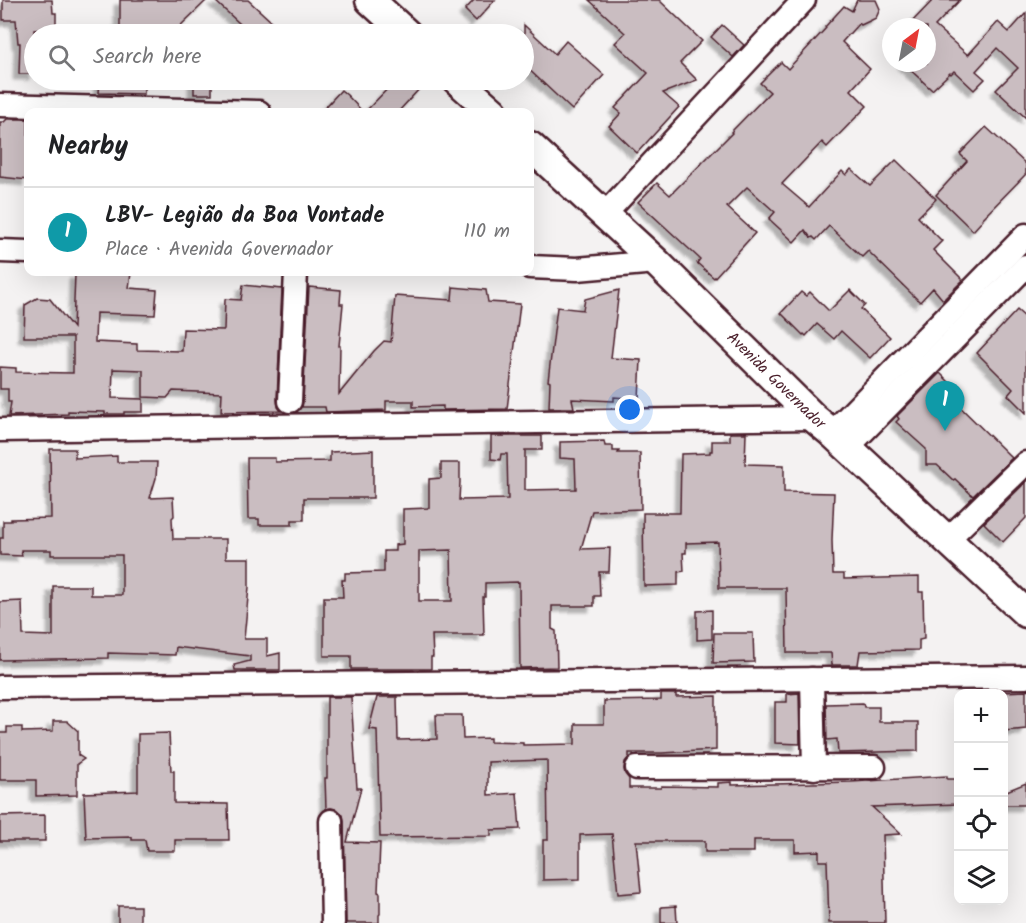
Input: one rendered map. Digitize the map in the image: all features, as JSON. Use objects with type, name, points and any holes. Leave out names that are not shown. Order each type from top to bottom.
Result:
[{"type":"street","points":[[604,214],[804,0]]},
{"type":"street","points":[[377,2],[398,24]]},
{"type":"street","points":[[468,90],[488,108]]},
{"type":"street","points":[[0,105],[111,108]]},
{"type":"street","name":"Avenida Governador","points":[[534,150],[656,262],[831,433],[1026,614]]},
{"type":"street","points":[[831,433],[1026,235]]},
{"type":"street","points":[[0,251],[24,252]]},
{"type":"street","points":[[534,267],[577,269],[656,262]]},
{"type":"street","points":[[0,430],[831,433],[1026,266]]},
{"type":"street","points":[[290,401],[296,276]]},
{"type":"street","points":[[947,540],[1026,463]]},
{"type":"street","points":[[0,687],[1026,677]]},
{"type":"street","points":[[812,679],[814,768]]},
{"type":"street","points":[[638,768],[873,767]]},
{"type":"street","points":[[331,821],[333,923]]},
{"type":"building","points":[[3,0],[52,0],[53,13],[56,13],[56,24],[24,24],[24,74],[19,74],[20,43],[18,43],[16,20],[3,20]]},
{"type":"building","points":[[120,0],[207,0],[182,24],[120,24]]},
{"type":"building","points":[[214,0],[248,0],[274,24],[240,24]]},
{"type":"building","points":[[474,0],[495,0],[476,21],[465,10]]},
{"type":"building","points":[[589,0],[659,0],[702,41],[680,63],[697,80],[663,93],[679,107],[637,153],[609,126],[621,113],[615,108],[648,73],[615,43],[625,33]]},
{"type":"building","points":[[857,0],[876,0],[880,9],[876,18],[861,25],[859,23],[842,42],[870,69],[851,90],[867,106],[827,147],[822,142],[782,184],[809,207],[842,171],[846,175],[851,169],[870,186],[896,160],[936,199],[918,217],[942,241],[933,250],[963,280],[943,300],[933,288],[920,302],[868,251],[862,257],[829,226],[816,240],[811,238],[805,230],[794,242],[769,219],[775,212],[747,187],[727,207],[755,233],[714,278],[697,263],[700,259],[638,202],[657,183],[670,195],[770,92],[760,83],[781,62],[788,69],[844,6],[852,11]]},
{"type":"building","points":[[933,0],[960,0],[936,25],[936,18],[916,18]]},
{"type":"building","points":[[1026,13],[1026,118],[996,90],[1018,68],[997,48],[976,71],[985,79],[974,90],[954,71],[932,90],[913,72],[936,72],[936,27],[968,55],[998,22],[1009,32]]},
{"type":"building","points":[[722,25],[744,45],[733,57],[711,37]]},
{"type":"building","points":[[534,34],[555,54],[566,41],[604,75],[572,110],[534,74]]},
{"type":"building","points":[[99,90],[144,90],[144,94],[99,93]]},
{"type":"building","points":[[194,90],[212,90],[212,94],[194,94]]},
{"type":"building","points":[[341,90],[359,108],[325,108]]},
{"type":"building","points":[[386,90],[418,90],[402,108],[369,108]]},
{"type":"building","points":[[7,119],[24,119],[24,180],[0,177],[0,122]]},
{"type":"building","points":[[986,127],[1026,164],[1026,174],[973,231],[936,195],[967,161],[960,154]]},
{"type":"building","points":[[75,276],[131,276],[129,288],[157,290],[155,315],[96,313],[95,342],[137,344],[137,350],[182,351],[183,329],[224,330],[225,299],[241,300],[243,285],[282,289],[277,400],[281,411],[221,412],[222,393],[173,391],[167,398],[143,397],[143,370],[113,369],[112,398],[143,399],[143,412],[105,414],[105,412],[68,411],[68,414],[9,416],[11,402],[8,402],[8,389],[0,389],[0,367],[16,368],[16,372],[73,373],[73,337],[24,337],[25,305],[37,298],[50,299],[73,328]]},
{"type":"building","points":[[309,287],[341,290],[340,304],[343,304],[339,346],[339,394],[384,341],[391,342],[395,296],[452,300],[453,287],[486,290],[488,302],[520,304],[507,409],[443,410],[443,406],[413,407],[413,401],[386,401],[386,410],[326,412],[325,407],[302,407]]},
{"type":"building","points":[[619,290],[611,358],[641,360],[639,399],[614,397],[614,401],[572,399],[574,408],[549,408],[550,382],[548,381],[557,307],[583,310],[585,299]]},
{"type":"building","points":[[850,290],[865,305],[861,309],[890,337],[870,358],[841,331],[834,339],[817,324],[806,336],[781,313],[801,292],[806,296],[810,292],[829,311]]},
{"type":"building","points":[[1017,310],[1026,318],[1026,413],[1008,395],[1013,389],[977,353]]},
{"type":"building","points":[[940,373],[959,392],[952,399],[1012,458],[973,496],[937,465],[926,465],[926,449],[896,422],[899,419],[897,416]]},
{"type":"building","points":[[730,433],[746,433],[745,464],[784,465],[784,492],[834,493],[833,574],[844,574],[844,579],[919,577],[919,592],[923,592],[924,639],[919,640],[919,650],[860,651],[858,665],[832,665],[831,653],[787,653],[786,588],[719,588],[718,542],[686,543],[686,553],[683,553],[684,571],[678,572],[678,585],[644,586],[643,513],[680,513],[681,454],[710,453],[712,441],[730,441]]},
{"type":"building","points":[[491,436],[542,436],[542,450],[525,450],[525,490],[576,489],[575,459],[560,458],[560,442],[604,441],[605,446],[613,446],[613,451],[619,451],[618,453],[640,453],[641,509],[592,511],[581,549],[610,548],[609,572],[599,572],[600,596],[594,596],[594,606],[552,606],[552,629],[556,631],[557,667],[520,668],[519,582],[485,583],[484,635],[432,635],[431,669],[351,669],[351,656],[324,656],[324,597],[343,597],[342,580],[345,580],[345,573],[384,572],[384,551],[395,551],[395,545],[403,544],[403,509],[429,508],[429,479],[441,478],[441,463],[460,463],[459,500],[508,499],[507,454],[501,454],[500,460],[491,459]],"holes":[[[451,550],[452,601],[419,601],[419,551]]]},
{"type":"building","points":[[50,449],[75,449],[75,458],[117,456],[117,462],[157,462],[156,478],[150,498],[173,497],[173,539],[226,539],[226,558],[249,558],[244,639],[267,639],[267,656],[280,653],[280,670],[235,670],[234,665],[250,661],[250,656],[176,647],[175,655],[108,653],[108,658],[0,660],[0,602],[22,601],[23,635],[53,636],[53,586],[91,586],[91,595],[122,595],[122,555],[51,555],[51,550],[21,550],[22,556],[0,555],[3,521],[51,518]]},
{"type":"building","points":[[373,450],[373,498],[304,498],[304,520],[292,520],[292,525],[259,525],[259,519],[248,519],[247,458],[275,458],[275,462],[330,461],[330,452]]},
{"type":"building","points":[[1026,482],[1026,518],[1003,542],[984,523]]},
{"type":"building","points":[[712,610],[712,639],[697,640],[697,611]]},
{"type":"building","points":[[714,633],[753,633],[754,662],[713,663]]},
{"type":"building","points":[[1026,691],[1026,729],[1008,731],[1008,692]]},
{"type":"building","points":[[799,693],[800,744],[775,743],[775,702],[787,702],[787,694]]},
{"type":"building","points":[[661,694],[676,694],[676,697],[716,696],[716,750],[629,753],[624,769],[629,779],[629,788],[718,787],[718,783],[732,782],[732,785],[851,782],[947,776],[947,779],[954,779],[954,804],[872,807],[901,834],[883,835],[885,923],[829,923],[827,861],[819,861],[819,851],[795,852],[795,840],[754,840],[754,852],[705,852],[705,841],[636,841],[641,892],[618,894],[612,834],[580,835],[580,879],[543,880],[543,840],[548,840],[547,760],[488,762],[488,795],[517,793],[520,829],[491,830],[491,836],[380,837],[377,730],[369,729],[377,697],[397,697],[398,740],[437,739],[436,715],[462,715],[463,739],[490,738],[490,742],[523,743],[523,745],[575,744],[575,724],[604,724],[604,701],[661,700]]},
{"type":"building","points":[[327,697],[351,697],[357,788],[361,788],[347,842],[380,843],[379,923],[346,923],[344,820],[338,810],[326,809]]},
{"type":"building","points":[[863,703],[864,707],[879,707],[879,722],[918,722],[918,751],[838,753],[837,739],[827,740],[826,704]]},
{"type":"building","points":[[53,721],[67,721],[78,731],[78,755],[84,759],[77,764],[77,795],[36,796],[36,780],[0,780],[0,733],[7,733],[7,727],[22,727],[22,732],[53,731]]},
{"type":"building","points":[[169,733],[171,771],[174,771],[174,803],[228,804],[229,840],[175,840],[175,851],[147,851],[145,840],[132,840],[132,837],[86,838],[84,793],[138,791],[138,734]]},
{"type":"building","points":[[1026,783],[1026,805],[1008,805],[1008,790]]},
{"type":"building","points":[[45,815],[45,841],[0,841],[0,816]]},
{"type":"building","points":[[118,906],[140,906],[140,923],[118,923]]},
{"type":"building","points":[[676,906],[677,923],[661,923],[661,907]]},
{"type":"place","name":"LBV- Legião da Boa Vontade","points":[[945,431]]}]
